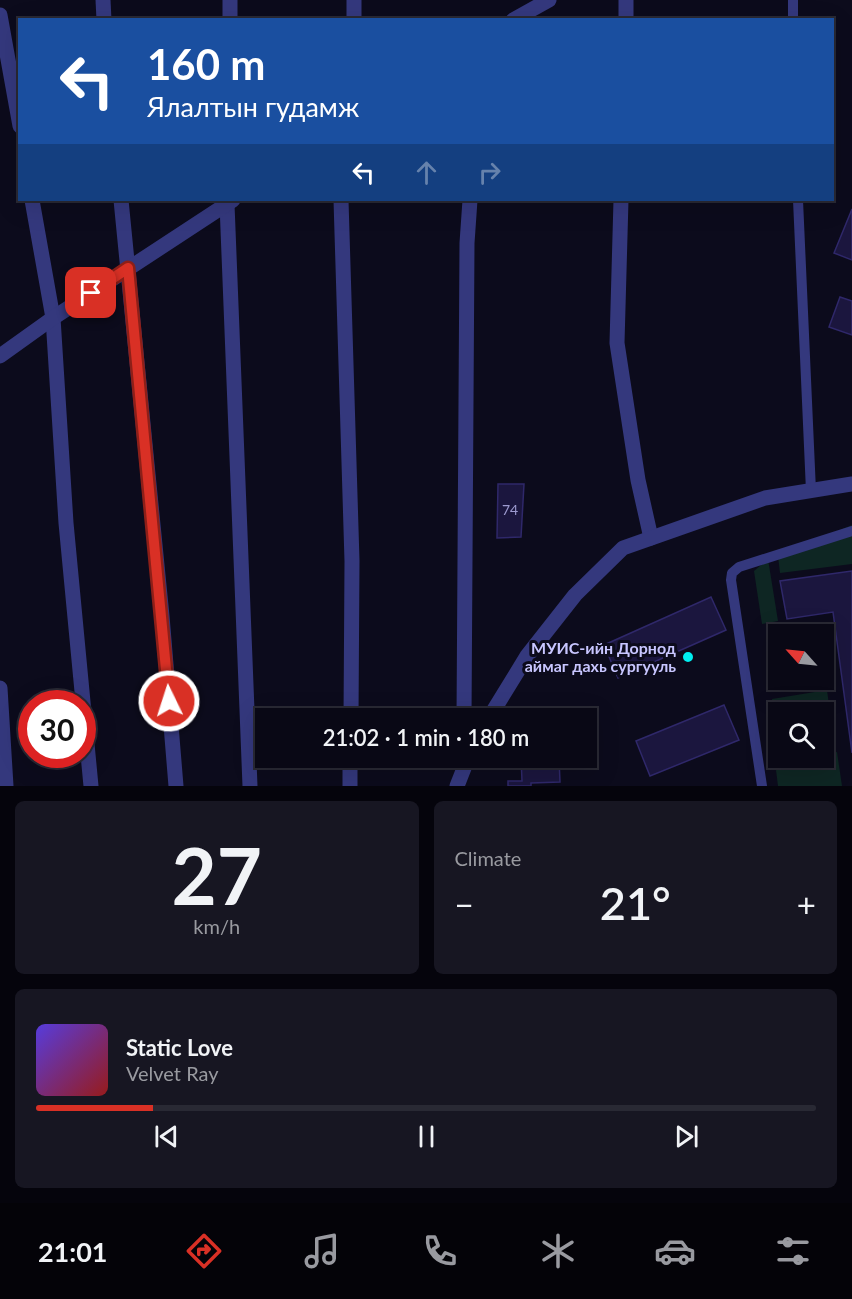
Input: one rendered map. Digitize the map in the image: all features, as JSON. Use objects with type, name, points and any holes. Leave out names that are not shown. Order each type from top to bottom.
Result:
[{"type":"street","points":[[103,0],[104,18]]},
{"type":"street","points":[[230,0],[230,18]]},
{"type":"street","points":[[354,0],[354,18]]},
{"type":"street","points":[[517,18],[549,0]]},
{"type":"street","points":[[626,18],[627,0]]},
{"type":"street","points":[[0,15],[18,115]]},
{"type":"street","points":[[32,201],[53,318],[66,523],[91,786]]},
{"type":"street","points":[[121,201],[162,615],[176,786]]},
{"type":"street","points":[[0,356],[53,318],[231,201]]},
{"type":"street","points":[[231,201],[250,786]]},
{"type":"street","points":[[341,201],[352,561],[351,708]]},
{"type":"street","points":[[464,708],[467,243],[470,201]]},
{"type":"street","points":[[621,201],[617,343],[638,480],[651,538]]},
{"type":"street","points":[[495,708],[527,656],[575,595],[623,548],[765,498],[852,484]]},
{"type":"street","points":[[0,687],[6,786]]},
{"type":"street","points":[[350,768],[350,786]]},
{"type":"street","points":[[457,786],[463,768]]},
{"type":"lane","points":[[793,0],[793,18]]},
{"type":"lane","points":[[798,201],[811,490]]},
{"type":"lane","points":[[762,786],[731,580],[732,573],[739,567],[852,531]]},
{"type":"green space","points":[[852,525],[852,564],[780,573],[778,556]]},
{"type":"green space","points":[[768,559],[778,621],[762,624],[754,571]]},
{"type":"green space","points":[[827,690],[829,702],[772,702],[772,699]]},
{"type":"green space","points":[[834,752],[837,752],[842,786],[778,786],[776,768],[834,768]]},
{"type":"building","points":[[852,209],[852,260],[834,253]]},
{"type":"building","points":[[840,297],[852,301],[852,335],[829,327]]},
{"type":"building","points":[[498,484],[524,484],[521,537],[497,538]]},
{"type":"building","points":[[852,571],[852,753],[833,612],[787,619],[780,581]]},
{"type":"building","points":[[711,597],[726,630],[618,678],[604,645]]},
{"type":"building","points":[[724,705],[739,740],[650,776],[636,741]]},
{"type":"building","points":[[521,768],[559,768],[560,782],[508,786],[508,781],[522,781]]},
{"type":"place","name":"МУИС-ийн Дорнод аймаг дахь сургууль","points":[[688,657]]},
{"type":"route","points":[[91,293],[128,268],[169,701]]}]
